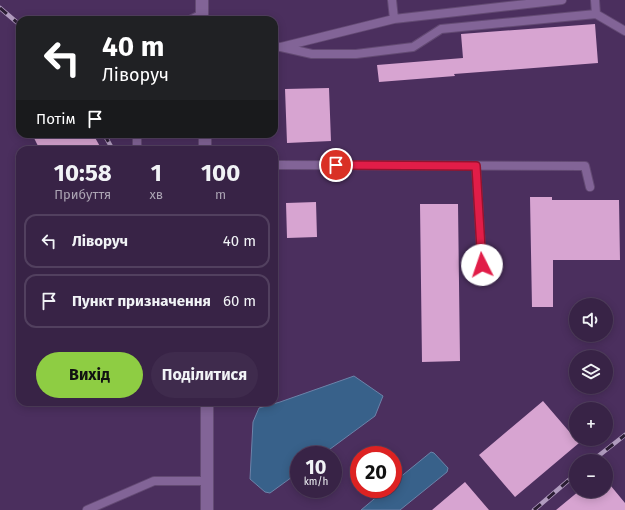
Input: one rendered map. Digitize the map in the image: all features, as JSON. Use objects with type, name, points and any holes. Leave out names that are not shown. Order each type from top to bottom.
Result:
[{"type":"street","points":[[202,0],[202,16]]},
{"type":"street","points":[[207,406],[207,510]]},
{"type":"lane","points":[[392,0],[394,19]]},
{"type":"lane","points":[[278,47],[394,19],[525,2],[562,0]]},
{"type":"lane","points":[[595,0],[596,14]]},
{"type":"lane","points":[[278,47],[312,54],[356,54],[414,48],[441,29],[596,14],[625,31]]},
{"type":"lane","points":[[278,164],[585,166],[590,187]]},
{"type":"lane","points":[[476,166],[482,265]]},
{"type":"lane","points":[[87,510],[154,481],[208,481]]},
{"type":"water","points":[[354,376],[383,396],[375,416],[334,446],[290,446],[290,479],[270,493],[265,492],[250,479],[253,422],[259,408],[266,406],[278,406],[278,403]]},
{"type":"water","points":[[431,452],[434,453],[448,468],[447,472],[400,510],[361,510],[375,498],[402,498],[402,476]]},
{"type":"building","points":[[595,24],[598,63],[454,74],[455,76],[379,82],[377,65],[463,58],[461,34]]},
{"type":"building","points":[[329,88],[331,141],[287,143],[285,89]]},
{"type":"building","points":[[34,138],[95,138],[100,146],[38,146]]},
{"type":"building","points":[[530,197],[552,197],[552,200],[619,200],[620,260],[553,260],[553,307],[532,307]]},
{"type":"building","points":[[316,202],[317,237],[287,238],[286,203]]},
{"type":"building","points":[[420,204],[458,204],[460,361],[422,362]]},
{"type":"building","points":[[543,401],[569,431],[569,446],[575,446],[515,497],[479,455]]},
{"type":"building","points":[[465,482],[489,510],[432,510]]},
{"type":"building","points":[[613,488],[625,503],[625,510],[556,510],[571,498],[613,498]]},
{"type":"railway","points":[[0,8],[16,22]]},
{"type":"railway","points":[[106,138],[111,146]]},
{"type":"railway","points":[[601,454],[625,435]]},
{"type":"railway","points":[[534,510],[569,480]]},
{"type":"route","points":[[336,165],[476,166],[482,265]]}]
